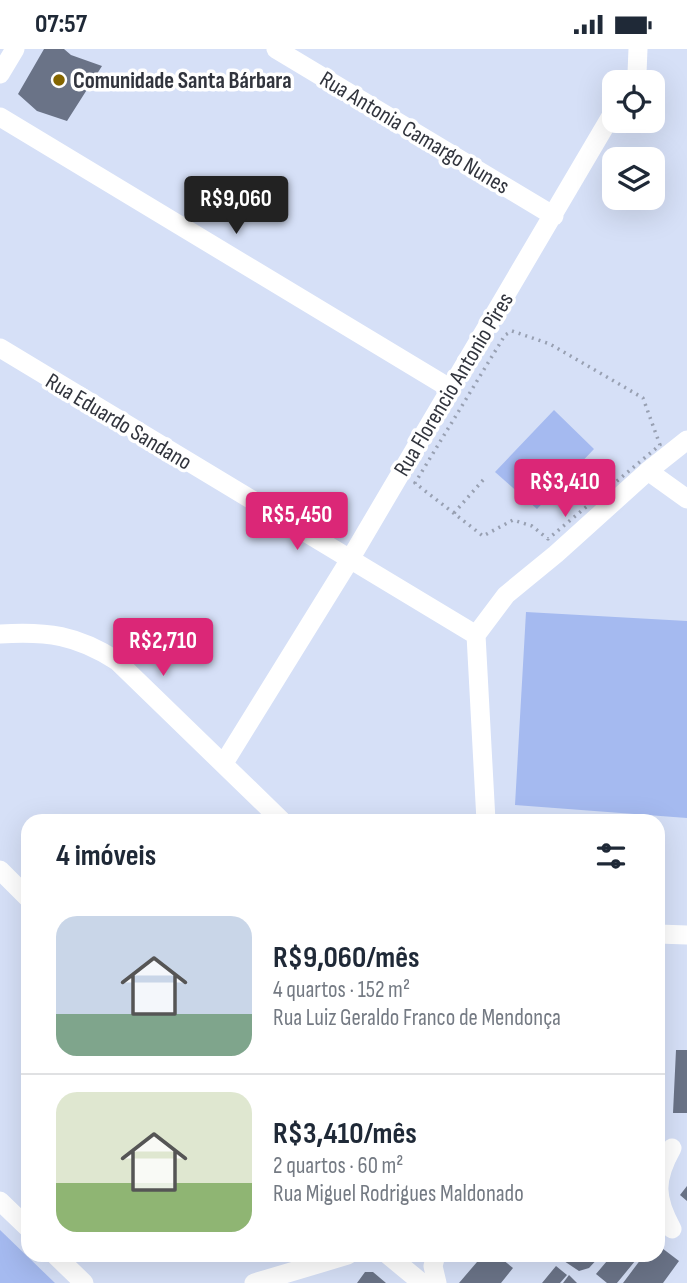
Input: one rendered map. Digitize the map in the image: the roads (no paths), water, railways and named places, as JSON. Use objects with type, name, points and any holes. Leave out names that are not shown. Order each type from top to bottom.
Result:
[{"type":"street","points":[[0,75],[15,49]]},
{"type":"street","name":"Rua Antonia Camargo Nunes","points":[[276,49],[554,216]]},
{"type":"street","points":[[637,70],[638,49]]},
{"type":"street","points":[[0,117],[450,389]]},
{"type":"street","name":"Rua Florencio Antonio Pires","points":[[224,763],[349,561],[602,132]]},
{"type":"street","name":"Rua Eduardo Sandano","points":[[0,348],[349,561],[476,635]]},
{"type":"street","points":[[486,814],[476,635],[506,595],[687,440]]},
{"type":"street","points":[[648,471],[687,499]]},
{"type":"street","points":[[0,634],[66,636],[95,647],[117,661],[275,814]]},
{"type":"street","points":[[0,870],[21,891]]},
{"type":"street","points":[[665,934],[687,935]]},
{"type":"street","points":[[0,1201],[21,1221]]},
{"type":"street","points":[[62,1262],[84,1283]]},
{"type":"street","points":[[298,1270],[306,1262]]},
{"type":"street","points":[[254,1283],[325,1262]]},
{"type":"street","points":[[396,1262],[422,1283]]},
{"type":"street","points":[[434,1262],[437,1283]]},
{"type":"place","name":"Comunidade Santa Bárbara","points":[[59,80]]}]
